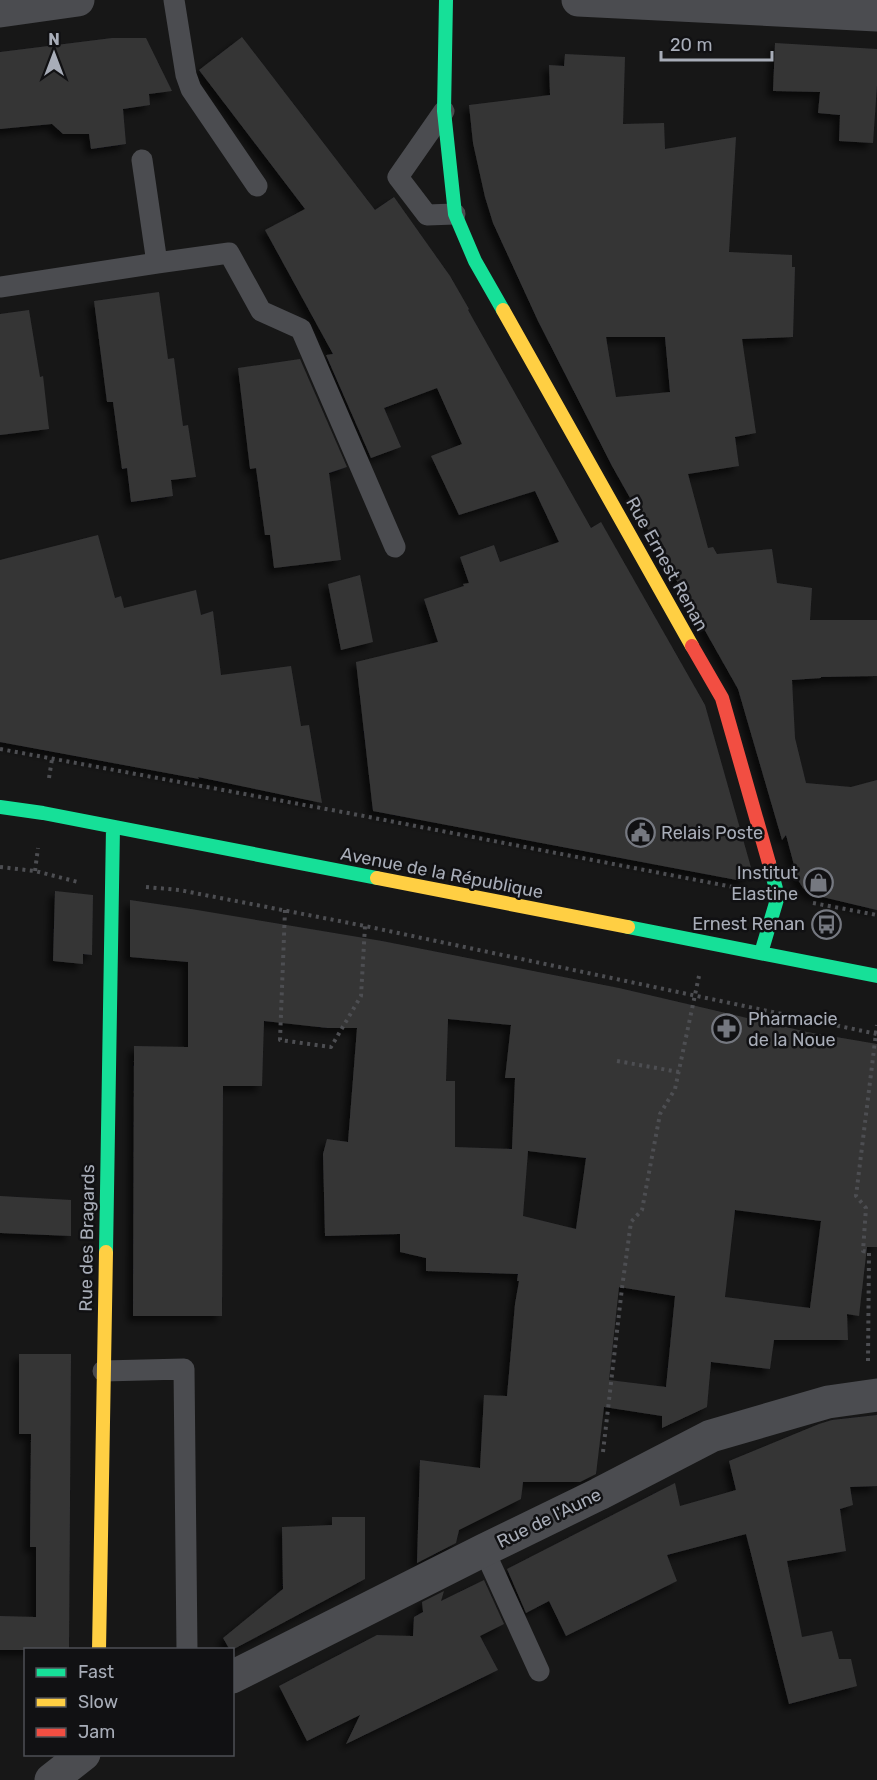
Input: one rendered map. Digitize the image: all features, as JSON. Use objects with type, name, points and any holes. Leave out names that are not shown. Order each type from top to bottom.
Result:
[{"type":"street","points":[[0,11],[78,0]]},
{"type":"street","name":"Rue Ernest Renan","points":[[446,0],[444,111],[455,214],[475,261],[722,698],[778,896]]},
{"type":"street","points":[[578,0],[756,5],[877,15]]},
{"type":"street","name":"Avenue de la République","points":[[0,807],[43,813],[877,976]]},
{"type":"street","name":"Rue des Bragards","points":[[99,1648],[112,827]]},
{"type":"street","points":[[762,953],[778,896]]},
{"type":"street","name":"Rue de l'Aune","points":[[234,1676],[711,1436],[828,1402],[872,1395]]},
{"type":"street","points":[[51,1780],[83,1756]]},
{"type":"lane","points":[[174,0],[186,75],[191,89],[257,186]]},
{"type":"lane","points":[[444,111],[398,177],[427,215],[455,214]]},
{"type":"lane","points":[[142,160],[157,263]]},
{"type":"lane","points":[[0,286],[229,254],[261,311],[301,329],[395,548]]},
{"type":"lane","points":[[103,1371],[184,1369],[187,1648]]},
{"type":"lane","points":[[484,1550],[539,1671]]},
{"type":"path","points":[[0,749],[348,813],[877,915]]},
{"type":"path","points":[[0,867],[35,871],[111,886],[179,890],[285,910],[528,959],[876,1034]]},
{"type":"path","points":[[285,910],[280,1040],[331,1047],[361,996],[365,926]]},
{"type":"path","points":[[599,1494],[622,1288],[632,1222],[642,1210],[660,1114],[675,1089],[706,943]]},
{"type":"path","points":[[872,1395],[869,1252],[862,1251],[866,1208],[856,1196],[877,1025]]},
{"type":"path","points":[[617,1061],[679,1072]]},
{"type":"building","points":[[242,37],[375,210],[394,197],[450,276],[591,528],[601,522],[705,705],[752,871],[742,881],[373,811],[356,662],[438,642],[424,599],[469,583],[460,557],[494,545],[500,562],[559,542],[535,491],[459,515],[431,456],[462,444],[437,388],[384,408],[401,447],[371,458],[326,355],[333,354],[265,230],[305,209],[199,70]]},
{"type":"building","points":[[112,38],[146,38],[172,91],[149,94],[150,105],[123,109],[126,144],[91,149],[89,134],[63,134],[52,124],[0,129],[0,52]]},
{"type":"building","points":[[775,43],[877,49],[873,143],[839,141],[840,115],[818,113],[820,92],[773,91]]},
{"type":"building","points":[[565,54],[625,57],[623,124],[664,123],[665,149],[736,137],[729,252],[792,255],[792,267],[795,267],[793,337],[742,339],[756,433],[735,437],[739,466],[688,474],[708,548],[713,547],[717,554],[772,549],[777,583],[812,588],[810,620],[877,620],[877,676],[792,680],[795,738],[806,783],[851,787],[877,780],[877,910],[810,894],[798,880],[786,835],[782,840],[738,689],[612,466],[538,321],[493,223],[473,143],[469,105],[550,95],[549,65],[564,66]],"holes":[[[606,337],[665,337],[670,392],[616,397]]]},
{"type":"building","points":[[159,292],[168,359],[174,358],[183,426],[188,425],[196,477],[171,480],[173,496],[131,502],[127,468],[122,469],[113,402],[107,402],[94,301]]},
{"type":"building","points":[[29,310],[40,377],[43,376],[49,429],[0,435],[0,314]]},
{"type":"building","points":[[300,359],[347,467],[329,473],[341,560],[274,568],[270,535],[265,535],[256,468],[250,469],[238,368]]},
{"type":"building","points":[[98,535],[115,598],[121,596],[124,608],[196,590],[201,615],[213,611],[221,675],[291,666],[301,726],[309,725],[322,803],[198,777],[199,779],[0,742],[0,560]]},
{"type":"building","points":[[360,575],[373,642],[341,650],[328,584]]},
{"type":"building","points":[[55,891],[93,895],[92,955],[83,954],[83,964],[53,961]]},
{"type":"building","points":[[130,900],[382,941],[619,988],[807,1032],[877,1044],[877,1247],[867,1247],[859,1316],[847,1314],[848,1340],[774,1340],[770,1369],[711,1362],[707,1407],[662,1428],[662,1416],[604,1407],[596,1474],[580,1482],[523,1482],[521,1499],[459,1530],[456,1543],[417,1563],[420,1460],[480,1468],[484,1395],[507,1396],[518,1274],[426,1271],[426,1258],[400,1252],[400,1234],[325,1236],[323,1154],[327,1139],[348,1142],[357,1028],[328,1028],[264,1021],[262,1086],[223,1086],[222,1316],[133,1316],[134,1046],[188,1047],[188,962],[130,957]],"holes":[[[448,1019],[511,1025],[505,1078],[515,1078],[512,1149],[455,1147],[455,1081],[446,1081]],[[528,1151],[586,1158],[576,1229],[523,1216]],[[735,1210],[821,1221],[810,1308],[725,1297]],[[619,1287],[675,1296],[666,1387],[609,1380]]]},
{"type":"building","points":[[0,1196],[71,1200],[71,1236],[0,1233]]},
{"type":"building","points":[[19,1354],[71,1354],[69,1648],[0,1650],[0,1616],[36,1617],[36,1547],[30,1547],[31,1434],[19,1434]]},
{"type":"building","points":[[877,1415],[877,1486],[850,1487],[853,1505],[840,1509],[846,1551],[787,1561],[802,1637],[832,1631],[839,1659],[851,1659],[857,1686],[789,1704],[746,1534],[667,1555],[677,1581],[566,1636],[549,1601],[526,1613],[507,1569],[675,1483],[680,1506],[736,1490],[729,1461],[819,1424],[832,1420]]},
{"type":"building","points":[[332,1517],[365,1517],[365,1579],[234,1649],[229,1648],[223,1638],[283,1589],[282,1527],[332,1525]]},
{"type":"building","points":[[484,1580],[504,1624],[480,1636],[498,1670],[346,1744],[360,1715],[307,1741],[279,1686],[377,1635],[413,1636],[414,1617],[423,1612],[422,1602],[444,1591],[441,1601]]},
{"type":"traffic: fast","points":[[446,0],[444,111],[455,214],[475,261],[503,310]]},
{"type":"traffic: fast","points":[[0,807],[43,813],[377,878]]},
{"type":"traffic: fast","points":[[106,1252],[113,827]]},
{"type":"traffic: fast","points":[[761,953],[778,896],[769,863]]},
{"type":"traffic: fast","points":[[628,927],[877,976]]},
{"type":"traffic: slow","points":[[503,310],[692,646]]},
{"type":"traffic: slow","points":[[377,878],[628,927]]},
{"type":"traffic: slow","points":[[99,1648],[106,1252]]},
{"type":"traffic: jam","points":[[692,646],[722,698],[769,863]]},
{"type":"place","name":"Relais Poste","points":[[640,833]]},
{"type":"place","name":"Institut Elastine","points":[[819,883]]},
{"type":"place","name":"Ernest Renan","points":[[826,924]]},
{"type":"place","name":"Pharmacie de la Noue","points":[[727,1029]]}]
